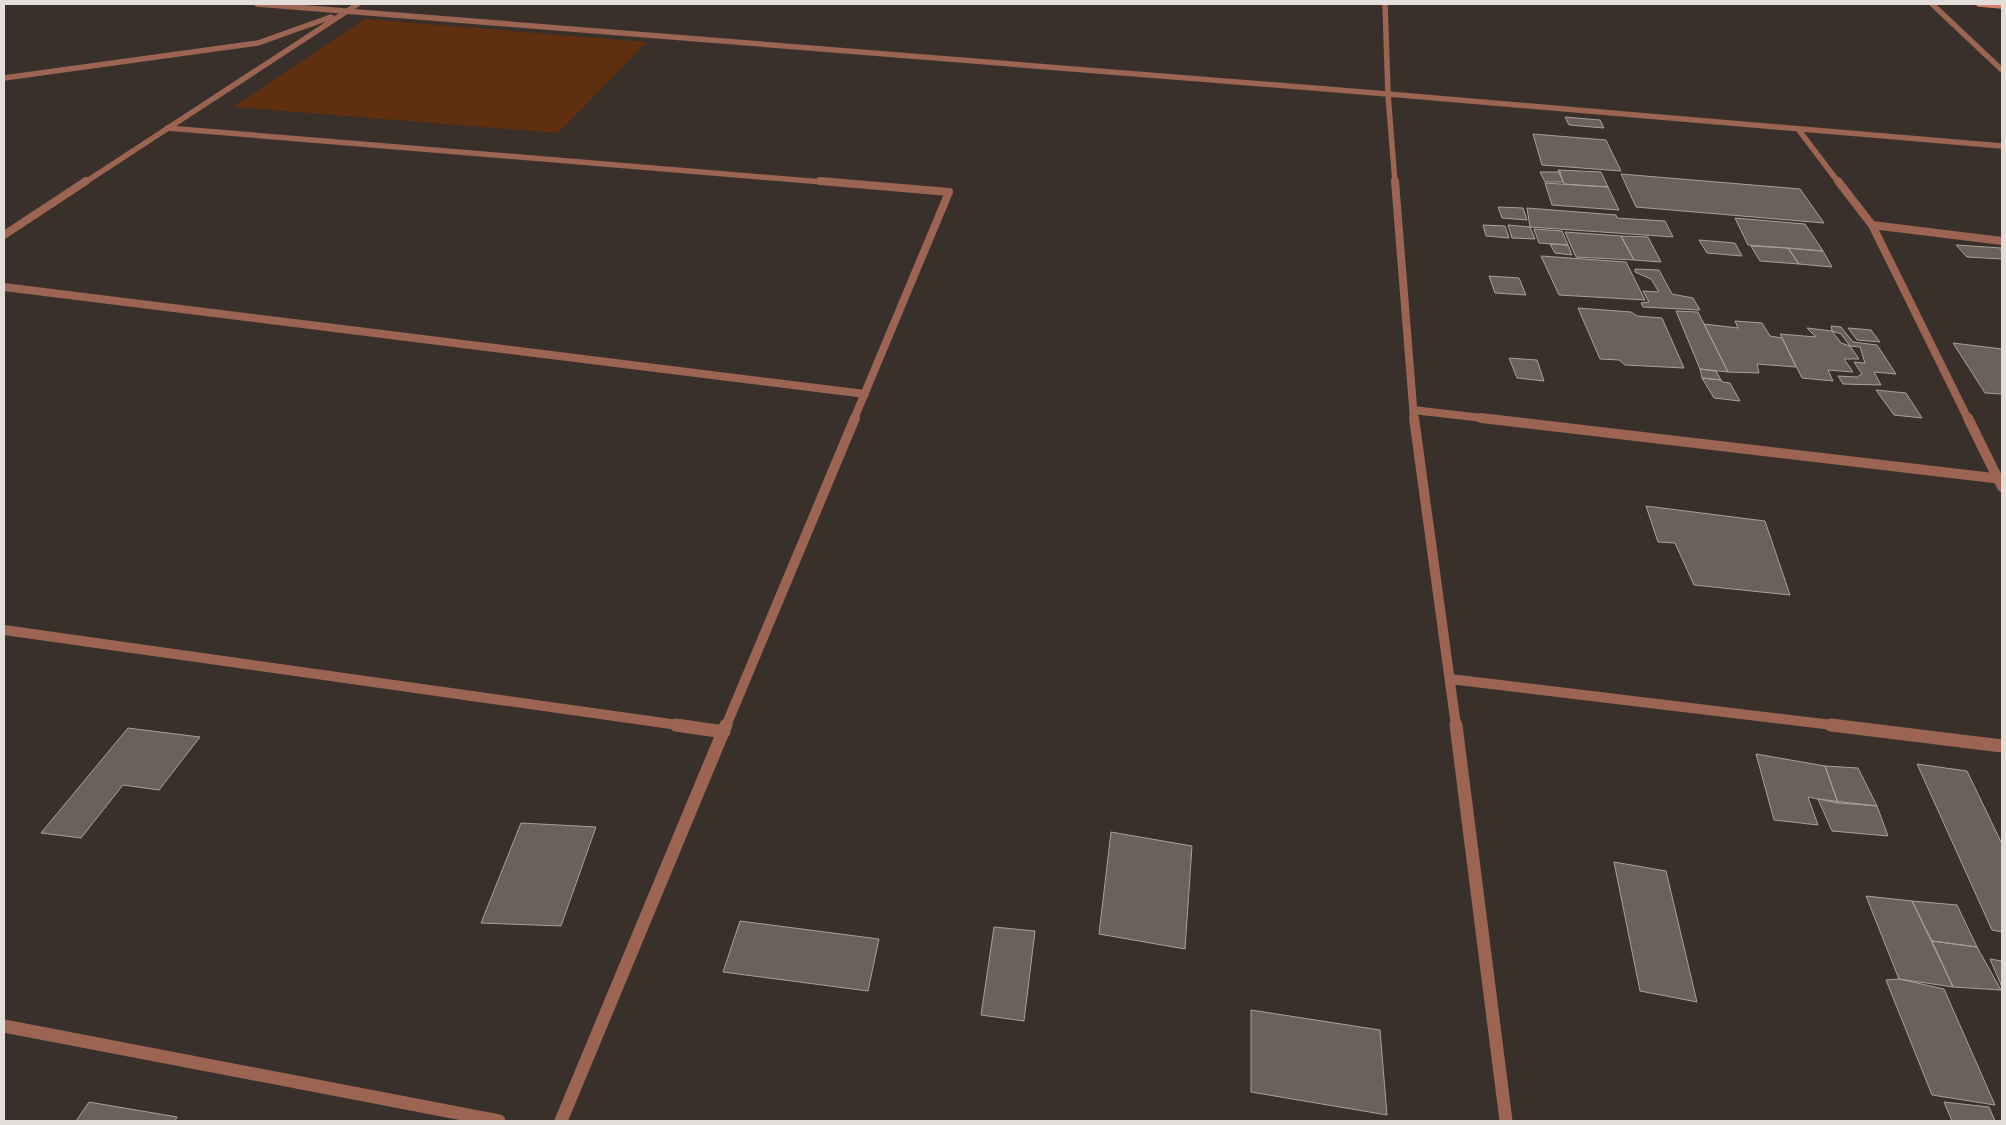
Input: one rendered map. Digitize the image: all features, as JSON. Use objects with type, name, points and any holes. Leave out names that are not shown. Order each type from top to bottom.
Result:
[{"type":"street","points":[[257,4],[1388,94],[2002,146]]},
{"type":"street","points":[[4,235],[358,4]]},
{"type":"street","points":[[1385,4],[1388,94],[1413,410],[1450,679],[1506,1121]]},
{"type":"street","points":[[1932,4],[2002,70]]},
{"type":"street","points":[[1979,4],[2002,6]]},
{"type":"street","points":[[4,78],[258,43],[346,11]]},
{"type":"street","points":[[167,128],[949,192],[561,1121]]},
{"type":"street","points":[[1798,129],[1872,225],[2002,487]]},
{"type":"street","points":[[1872,225],[2002,241]]},
{"type":"street","points":[[4,287],[865,394]]},
{"type":"street","points":[[1413,410],[1999,478]]},
{"type":"street","points":[[4,630],[724,732]]},
{"type":"street","points":[[1450,679],[2002,746]]},
{"type":"street","points":[[4,1026],[500,1121]]},
{"type":"shaded area","points":[[365,19],[647,42],[558,133],[234,107]]},
{"type":"building","points":[[1565,117],[1600,120],[1604,128],[1569,125]]},
{"type":"building","points":[[1533,134],[1606,140],[1621,171],[1542,165]]},
{"type":"building","points":[[1558,170],[1601,172],[1608,187],[1564,184]]},
{"type":"building","points":[[1540,172],[1560,172],[1563,182],[1545,182]]},
{"type":"building","points":[[1621,174],[1800,189],[1824,223],[1636,207]]},
{"type":"building","points":[[1545,183],[1608,187],[1619,210],[1552,205]]},
{"type":"building","points":[[1498,207],[1523,208],[1527,220],[1502,218]]},
{"type":"building","points":[[1527,208],[1616,215],[1617,218],[1665,221],[1673,237],[1530,227]]},
{"type":"building","points":[[1735,218],[1805,224],[1823,251],[1748,245]]},
{"type":"building","points":[[1483,225],[1505,226],[1509,238],[1486,236]]},
{"type":"building","points":[[1508,225],[1530,227],[1535,239],[1512,238]]},
{"type":"building","points":[[1534,229],[1562,231],[1568,245],[1539,243]]},
{"type":"building","points":[[1565,232],[1621,236],[1634,260],[1576,257]]},
{"type":"building","points":[[1621,236],[1648,237],[1661,262],[1634,260]]},
{"type":"building","points":[[1699,240],[1735,243],[1742,256],[1707,253]]},
{"type":"building","points":[[1550,244],[1568,245],[1572,255],[1555,253]]},
{"type":"building","points":[[1956,245],[2001,248],[2002,259],[1967,257]]},
{"type":"building","points":[[1751,246],[1788,248],[1799,264],[1760,261]]},
{"type":"building","points":[[1788,248],[1823,251],[1832,267],[1799,264]]},
{"type":"building","points":[[1541,256],[1626,262],[1645,300],[1559,295]]},
{"type":"building","points":[[1635,269],[1659,270],[1672,294],[1693,298],[1700,310],[1643,307],[1641,303],[1649,302],[1643,291],[1659,292],[1651,279],[1635,272]]},
{"type":"building","points":[[1489,276],[1519,278],[1526,295],[1495,293]]},
{"type":"building","points":[[1578,308],[1631,312],[1637,316],[1662,318],[1684,368],[1625,365],[1619,360],[1600,359]]},
{"type":"building","points":[[1676,311],[1698,312],[1728,372],[1700,369]]},
{"type":"building","points":[[1735,321],[1762,323],[1770,336],[1782,338],[1796,367],[1757,364],[1759,373],[1728,372],[1704,324],[1738,328]]},
{"type":"building","points":[[1831,326],[1841,327],[1853,342],[1877,345],[1896,374],[1874,372],[1881,385],[1843,384],[1838,376],[1857,377],[1862,374],[1854,362],[1865,363],[1860,347],[1850,346],[1841,334],[1832,331]]},
{"type":"building","points":[[1807,328],[1832,331],[1841,343],[1850,346],[1859,359],[1844,359],[1853,372],[1828,370],[1833,381],[1802,378],[1780,334],[1816,337]]},
{"type":"building","points":[[1848,328],[1871,330],[1880,342],[1857,340]]},
{"type":"building","points":[[1953,343],[2002,349],[2002,394],[1985,393]]},
{"type":"building","points":[[1509,358],[1537,360],[1544,381],[1517,378]]},
{"type":"building","points":[[1700,369],[1716,371],[1721,380],[1702,378]]},
{"type":"building","points":[[1702,378],[1730,383],[1740,401],[1714,398]]},
{"type":"building","points":[[1876,390],[1906,393],[1922,418],[1894,415]]},
{"type":"building","points":[[1646,506],[1765,521],[1790,595],[1694,585],[1675,543],[1658,542]]},
{"type":"building","points":[[128,728],[200,737],[159,790],[123,785],[81,838],[41,833]]},
{"type":"building","points":[[1756,754],[1825,766],[1838,803],[1808,797],[1818,825],[1774,820]]},
{"type":"building","points":[[1917,764],[1967,771],[2002,844],[2002,932],[1992,930]]},
{"type":"building","points":[[1825,766],[1858,768],[1877,806],[1838,803]]},
{"type":"building","points":[[1818,799],[1877,806],[1888,836],[1832,831]]},
{"type":"building","points":[[521,823],[596,827],[561,926],[481,923]]},
{"type":"building","points":[[1111,832],[1192,846],[1185,949],[1099,934]]},
{"type":"building","points":[[1614,862],[1666,871],[1697,1002],[1640,991]]},
{"type":"building","points":[[1866,896],[1912,901],[1953,987],[1899,979]]},
{"type":"building","points":[[1912,901],[1957,905],[1977,947],[1932,941]]},
{"type":"building","points":[[740,921],[879,939],[868,991],[723,972]]},
{"type":"building","points":[[994,927],[1035,931],[1024,1021],[981,1015]]},
{"type":"building","points":[[1932,941],[1977,947],[2001,990],[1953,987]]},
{"type":"building","points":[[1990,959],[2002,961],[2002,987]]},
{"type":"building","points":[[1899,979],[1944,989],[1995,1105],[1932,1095],[1886,980]]},
{"type":"building","points":[[1251,1010],[1380,1030],[1387,1115],[1251,1092]]},
{"type":"building","points":[[89,1102],[177,1117],[175,1121],[76,1121]]},
{"type":"building","points":[[1944,1102],[1989,1107],[1995,1121],[1952,1121]]}]
